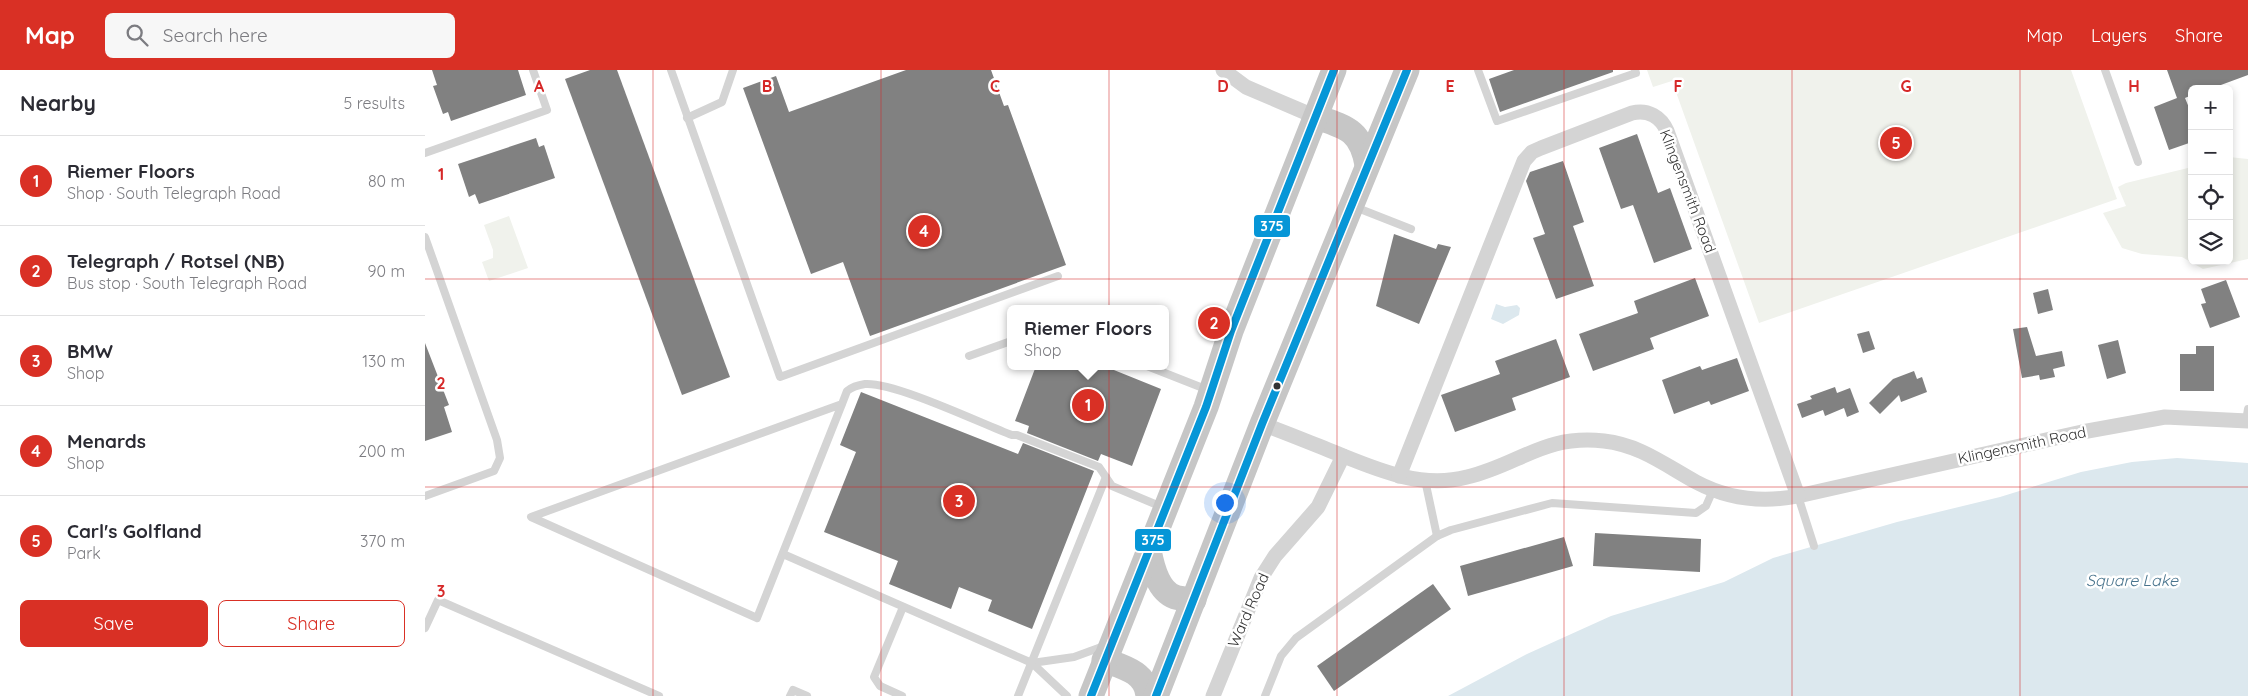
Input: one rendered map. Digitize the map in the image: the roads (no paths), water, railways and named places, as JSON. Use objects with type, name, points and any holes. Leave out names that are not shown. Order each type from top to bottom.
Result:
[{"type":"highway","points":[[1091,696],[1212,392],[1231,332],[1334,70]]},
{"type":"highway","points":[[1156,696],[1262,424],[1407,70]]},
{"type":"highway","points":[[1316,116],[1353,131],[1363,148],[1367,165]]},
{"type":"highway","points":[[1149,550],[1156,576],[1164,587],[1173,596],[1195,600]]},
{"type":"highway","points":[[1107,652],[1134,672],[1147,687],[1149,696]]},
{"type":"street","points":[[1223,70],[1246,87],[1316,116]]},
{"type":"street","name":"Klingensmith Road","points":[[1399,476],[1524,161],[1532,152],[1541,148],[1632,113],[1642,112],[1656,117],[1667,131],[1798,496]]},
{"type":"street","name":"Klingensmith Road","points":[[1262,424],[1399,476],[1425,480],[1465,478],[1485,472],[1549,444],[1574,440],[1619,443],[1647,452],[1713,490],[1733,496],[1773,499],[1798,496],[2082,432],[2165,417],[2247,417]]},
{"type":"street","name":"Ward Road","points":[[1213,696],[1261,578],[1275,556],[1318,507],[1343,456]]},
{"type":"lane","points":[[425,143],[427,152],[547,110],[533,70]]},
{"type":"lane","points":[[671,70],[780,377],[1058,276]]},
{"type":"lane","points":[[687,118],[722,102],[733,70]]},
{"type":"lane","points":[[1478,70],[1497,121],[1636,73],[1635,70]]},
{"type":"lane","points":[[2105,70],[2138,162]]},
{"type":"lane","points":[[1351,206],[1411,229]]},
{"type":"lane","points":[[425,236],[497,440],[501,458],[494,471],[425,496]]},
{"type":"lane","points":[[969,356],[1007,342]]},
{"type":"lane","points":[[1157,370],[1212,392]]},
{"type":"lane","points":[[842,404],[531,517],[757,618],[783,554],[842,404],[847,391],[856,386],[867,384],[898,390],[1099,467],[1112,486],[1166,509]]},
{"type":"lane","points":[[1018,696],[1106,477]]},
{"type":"lane","points":[[1425,480],[1437,536]]},
{"type":"lane","points":[[1265,696],[1281,656],[1296,638],[1437,536],[1451,530],[1551,503],[1697,513],[1706,506],[1713,490]]},
{"type":"lane","points":[[1798,496],[1814,546]]},
{"type":"lane","points":[[783,554],[1032,663],[1067,696]]},
{"type":"lane","points":[[425,628],[438,600],[659,696]]},
{"type":"lane","points":[[902,696],[880,686],[874,677],[903,607]]},
{"type":"lane","points":[[1032,663],[1107,652]]},
{"type":"lane","points":[[790,696],[793,690],[807,696]]},
{"type":"water","points":[[1496,304],[1505,307],[1517,305],[1520,308],[1519,315],[1503,324],[1491,319]]},
{"type":"water","name":"Square Lake","points":[[2177,458],[2248,463],[2248,696],[1448,696],[1527,654],[1611,616],[1724,582],[1773,558],[1897,522],[2000,497],[2081,472],[2132,462]]},
{"type":"place","name":"Carl's Golfland","points":[[1896,143]]},
{"type":"place","name":"Menards","points":[[924,231]]},
{"type":"place","name":"Telegraph / Rotsel (NB)","points":[[1214,323]]},
{"type":"place","name":"Riemer Floors","points":[[1088,405]]},
{"type":"place","name":"BMW","points":[[959,501]]}]
